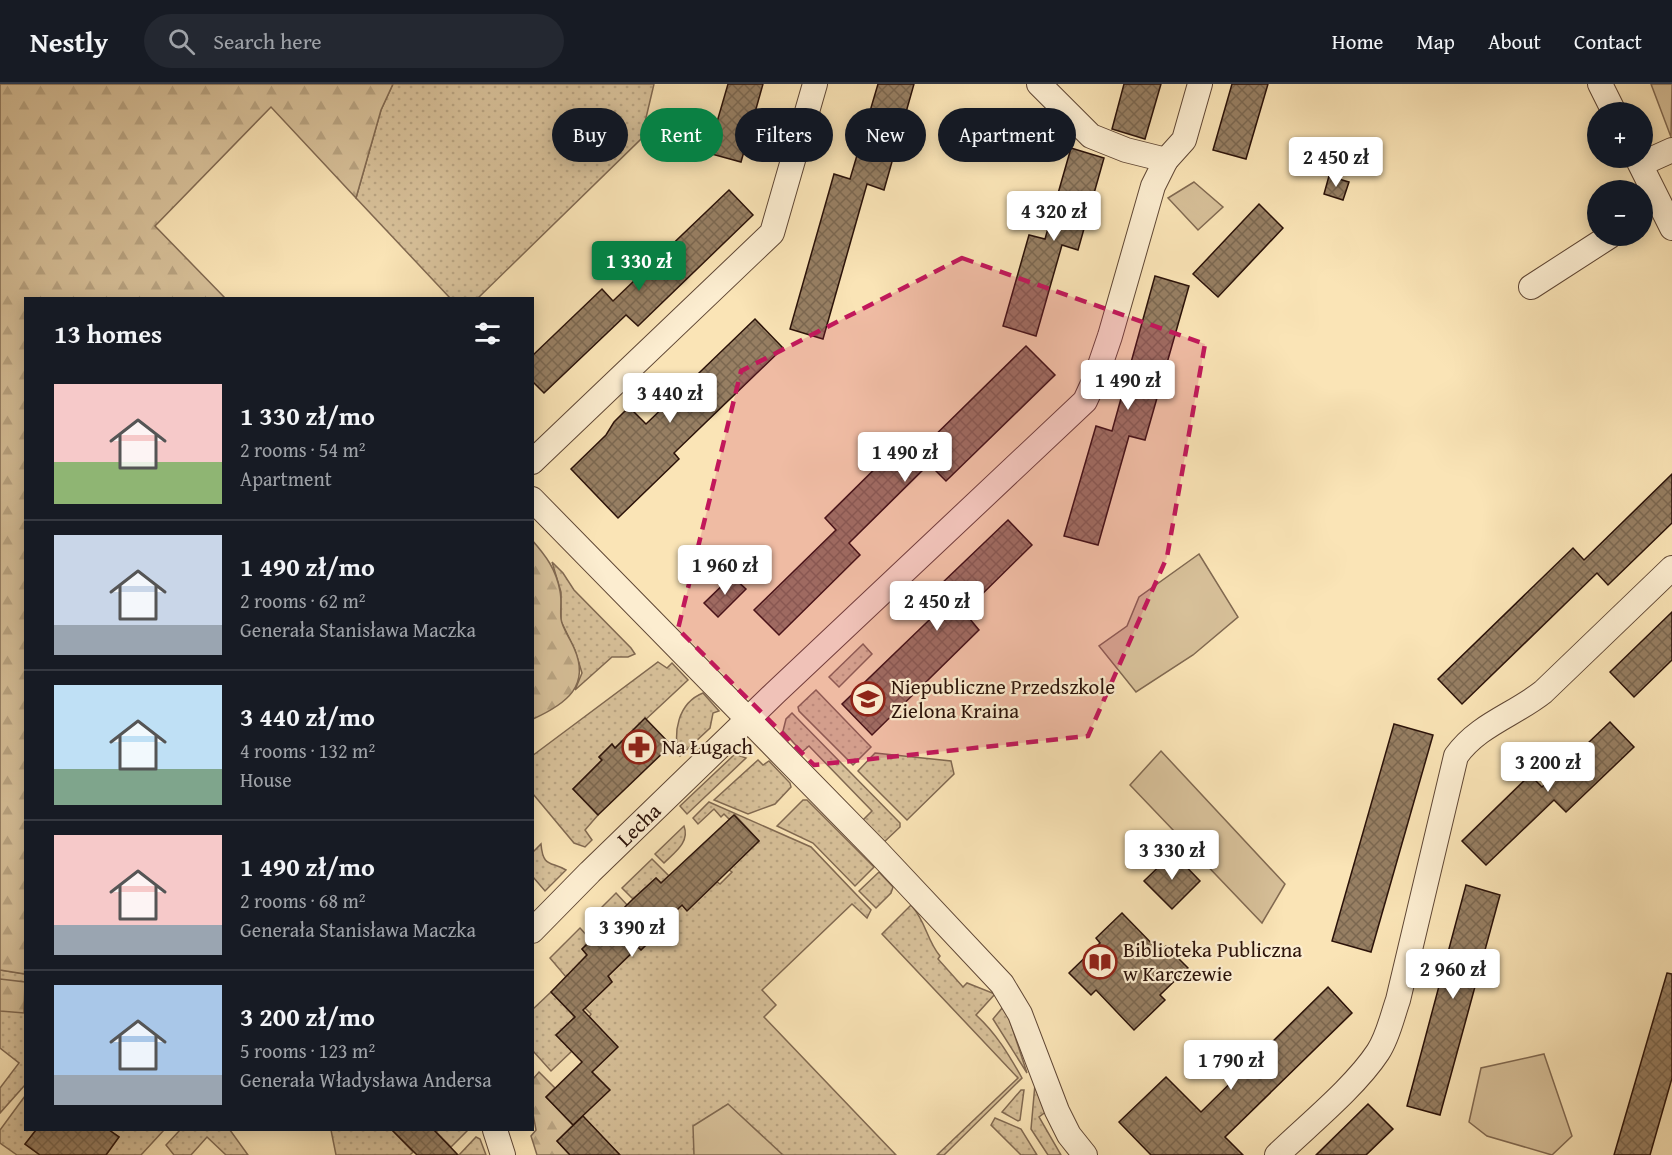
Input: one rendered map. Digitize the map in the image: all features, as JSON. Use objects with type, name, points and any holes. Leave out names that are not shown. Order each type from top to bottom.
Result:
[{"type":"street","points":[[534,460],[772,233],[815,84]]},
{"type":"street","points":[[1039,84],[1091,136],[1126,150],[1166,160]]},
{"type":"street","name":"Lecha","points":[[534,929],[590,872],[1085,401],[1110,336],[1153,186],[1166,160],[1184,140],[1200,84]]},
{"type":"street","points":[[1600,84],[1609,102]]},
{"type":"street","points":[[1653,156],[1672,150]]},
{"type":"street","points":[[1653,211],[1672,228]]},
{"type":"street","points":[[1531,287],[1595,246]]},
{"type":"street","points":[[535,498],[912,889],[1009,994],[1020,1014],[1057,1112],[1069,1135],[1085,1155]]},
{"type":"street","points":[[1277,1155],[1364,1070],[1386,1035],[1398,1000],[1456,756],[1467,741],[1485,727],[1527,705],[1543,692],[1672,568]]},
{"type":"street","points":[[495,1131],[503,1155]]},
{"type":"highlighted area","points":[[962,258],[1205,344],[1167,557],[1088,736],[814,765],[678,629],[741,371]]},
{"type":"green space","points":[[0,84],[393,84],[381,110],[356,198],[271,107],[155,226],[224,297],[24,297],[24,974],[0,970]]},
{"type":"green space","points":[[393,84],[654,84],[648,108],[640,108],[640,140],[628,152],[628,108],[552,108],[552,162],[617,162],[479,297],[449,297],[356,198],[381,110]]},
{"type":"green space","points":[[1651,84],[1672,84],[1671,137]]},
{"type":"green space","points":[[1194,182],[1223,207],[1198,230],[1168,198]]},
{"type":"green space","points":[[534,542],[546,557],[556,576],[561,594],[562,622],[574,648],[579,673],[572,692],[556,707],[534,718]]},
{"type":"green space","points":[[1199,554],[1238,617],[1193,655],[1136,692],[1099,646],[1127,626],[1139,597]]},
{"type":"green space","points":[[552,562],[563,573],[574,590],[635,654],[628,657],[612,657],[575,690],[582,673],[575,650],[561,621],[561,592]]},
{"type":"green space","points":[[863,644],[872,654],[839,687],[829,677]]},
{"type":"green space","points":[[658,662],[667,668],[672,663],[688,680],[615,748],[612,745],[599,757],[602,760],[573,789],[598,815],[585,830],[592,840],[585,847],[574,843],[534,795],[534,755]]},
{"type":"green space","points":[[816,690],[871,747],[853,765],[799,711],[798,707]]},
{"type":"green space","points":[[703,693],[719,711],[713,713],[710,728],[680,756],[677,738],[679,720],[688,704]]},
{"type":"green space","points":[[792,713],[900,823],[900,827],[882,844],[860,823],[872,811],[809,746],[802,752],[783,731],[786,719]]},
{"type":"green space","points":[[1161,751],[1285,884],[1262,923],[1130,785]]},
{"type":"green space","points":[[875,753],[951,761],[954,774],[907,820],[858,771]]},
{"type":"green space","points":[[735,754],[746,758],[687,814],[680,806]]},
{"type":"green space","points":[[758,760],[763,765],[769,761],[790,783],[791,787],[775,804],[748,814],[714,800]]},
{"type":"green space","points":[[803,800],[807,800],[874,867],[855,886],[813,843],[777,826]]},
{"type":"green space","points":[[709,802],[811,847],[871,910],[867,918],[852,904],[762,990],[776,1005],[764,1017],[896,1155],[620,1155],[582,1116],[609,1090],[592,1072],[589,1017],[591,1014],[585,1008],[612,982],[608,976],[638,947],[641,950],[654,938],[652,934],[682,905],[687,910],[717,882],[720,884],[732,872],[729,870],[759,841],[735,815],[729,819],[724,814],[721,817],[714,809],[698,824],[693,818]]},
{"type":"green space","points":[[684,826],[683,842],[664,863],[655,854]]},
{"type":"green space","points":[[541,844],[546,860],[566,870],[545,891],[534,878],[534,851]]},
{"type":"green space","points":[[652,859],[669,876],[661,883],[656,878],[633,899],[622,888]]},
{"type":"green space","points":[[879,872],[893,887],[891,893],[876,908],[859,891]]},
{"type":"green space","points":[[616,893],[628,906],[598,934],[587,922]]},
{"type":"green space","points":[[911,905],[940,956],[938,959],[963,987],[967,983],[995,994],[976,1015],[996,1037],[1022,1078],[944,1155],[937,1155],[1018,1078],[882,934]]},
{"type":"green space","points":[[580,928],[591,940],[582,949],[587,955],[566,977],[550,958]]},
{"type":"green space","points":[[0,970],[24,974],[24,1086],[0,1113],[0,1088],[19,1063],[0,1048]]},
{"type":"green space","points":[[0,979],[24,982],[24,1013],[0,1011]]},
{"type":"green space","points":[[551,992],[575,1017],[556,1035],[572,1051],[551,1071],[534,1052],[534,1008]]},
{"type":"green space","points":[[1003,1007],[1007,1012],[1027,1073],[993,1019]]},
{"type":"green space","points":[[1544,1054],[1572,1136],[1552,1155],[1487,1136],[1469,1122],[1481,1068]]},
{"type":"green space","points":[[539,1072],[555,1088],[546,1097],[573,1125],[557,1141],[570,1155],[537,1155],[531,1136],[536,1130],[534,1078]]},
{"type":"green space","points":[[1035,1084],[1047,1111],[1039,1117],[1061,1155],[1048,1155],[1031,1129]]},
{"type":"green space","points":[[1021,1090],[1024,1090],[1018,1121],[1002,1112]]},
{"type":"green space","points":[[24,1097],[24,1131],[35,1131],[25,1144],[40,1155],[17,1155],[0,1143],[0,1130]]},
{"type":"green space","points":[[728,1104],[783,1155],[694,1155],[693,1126]]},
{"type":"green space","points":[[995,1118],[1021,1129],[1037,1155],[1021,1155],[991,1125]]},
{"type":"green space","points":[[110,1131],[163,1131],[141,1155],[106,1155],[119,1137]]},
{"type":"green space","points":[[179,1131],[231,1131],[248,1155],[226,1155],[207,1137],[191,1155],[174,1155],[166,1145]]},
{"type":"green space","points":[[331,1131],[393,1131],[413,1152],[410,1155],[336,1155]]},
{"type":"green space","points":[[438,1131],[467,1131],[451,1147],[436,1132]]},
{"type":"green space","points":[[476,1137],[480,1139],[486,1155],[459,1155]]},
{"type":"building","points":[[728,84],[763,84],[756,108],[735,108],[735,160],[723,157],[723,108],[721,108]]},
{"type":"building","points":[[878,84],[914,84],[907,108],[871,108]]},
{"type":"building","points":[[1124,84],[1161,84],[1145,139],[1112,129]]},
{"type":"building","points":[[1232,84],[1268,84],[1246,159],[1213,150]]},
{"type":"building","points":[[1076,150],[1104,158],[1078,250],[1062,245],[1036,336],[1003,326],[1029,235],[1045,239],[1067,162],[1076,162]]},
{"type":"building","points":[[855,162],[892,162],[884,190],[867,184],[823,339],[790,329],[834,174],[850,179]]},
{"type":"building","points":[[1329,176],[1349,182],[1343,200],[1324,194]]},
{"type":"building","points":[[729,190],[753,215],[638,326],[626,315],[544,393],[534,383],[534,354],[602,289],[613,301]]},
{"type":"building","points":[[1259,204],[1283,228],[1218,297],[1193,274]]},
{"type":"building","points":[[1155,276],[1189,286],[1145,440],[1129,436],[1098,545],[1064,536],[1096,426],[1112,431]]},
{"type":"building","points":[[755,319],[783,348],[674,453],[679,459],[618,518],[571,469],[606,435],[614,422],[629,407],[646,424]]},
{"type":"building","points":[[1026,346],[1055,375],[946,481],[929,464],[849,543],[860,555],[779,635],[754,610],[836,530],[825,518],[905,439],[918,452]]},
{"type":"building","points":[[1672,474],[1672,523],[1608,585],[1597,573],[1462,704],[1438,679],[1573,548],[1584,560]]},
{"type":"building","points":[[1008,520],[1032,545],[964,612],[979,630],[872,735],[842,704],[951,599],[939,586]]},
{"type":"building","points":[[732,576],[746,589],[718,617],[704,603]]},
{"type":"building","points":[[1672,612],[1672,660],[1634,697],[1610,672]]},
{"type":"building","points":[[645,718],[671,745],[598,815],[573,789],[602,760],[599,757],[612,744],[615,748]]},
{"type":"building","points":[[1610,722],[1634,747],[1566,812],[1554,800],[1486,865],[1462,841],[1530,775],[1542,787]]},
{"type":"building","points":[[1394,724],[1433,735],[1371,952],[1332,941]]},
{"type":"building","points":[[734,815],[759,841],[687,911],[682,905],[652,934],[654,937],[641,950],[638,947],[608,976],[612,982],[583,1010],[618,1047],[592,1072],[610,1090],[573,1125],[546,1097],[582,1062],[556,1035],[575,1017],[551,992],[587,955],[582,949],[633,899],[656,878],[661,883]]},
{"type":"building","points":[[1173,853],[1200,881],[1172,909],[1144,881]]},
{"type":"building","points":[[1466,885],[1500,895],[1440,1115],[1407,1106]]},
{"type":"building","points":[[1122,913],[1160,952],[1166,946],[1188,968],[1160,995],[1165,1000],[1134,1030],[1096,990],[1091,995],[1069,973],[1100,943],[1096,938]]},
{"type":"building","points":[[1667,973],[1672,974],[1672,1078],[1650,1155],[1614,1155]]},
{"type":"building","points":[[1328,987],[1352,1013],[1225,1137],[1243,1155],[1151,1155],[1119,1122],[1166,1077],[1201,1112]]},
{"type":"building","points":[[1368,1104],[1393,1129],[1366,1155],[1316,1155]]},
{"type":"building","points":[[583,1116],[620,1155],[570,1155],[557,1141]]},
{"type":"building","points":[[35,1131],[110,1131],[119,1137],[106,1155],[40,1155],[25,1144]]},
{"type":"building","points":[[393,1131],[435,1131],[458,1155],[417,1155]]},
{"type":"place","name":"Niepubliczne Przedszkole Zielona Kraina","points":[[868,699]]},
{"type":"place","name":"Na Ługach","points":[[639,747]]},
{"type":"place","name":"Biblioteka Publiczna w Karczewie","points":[[1100,962]]}]
